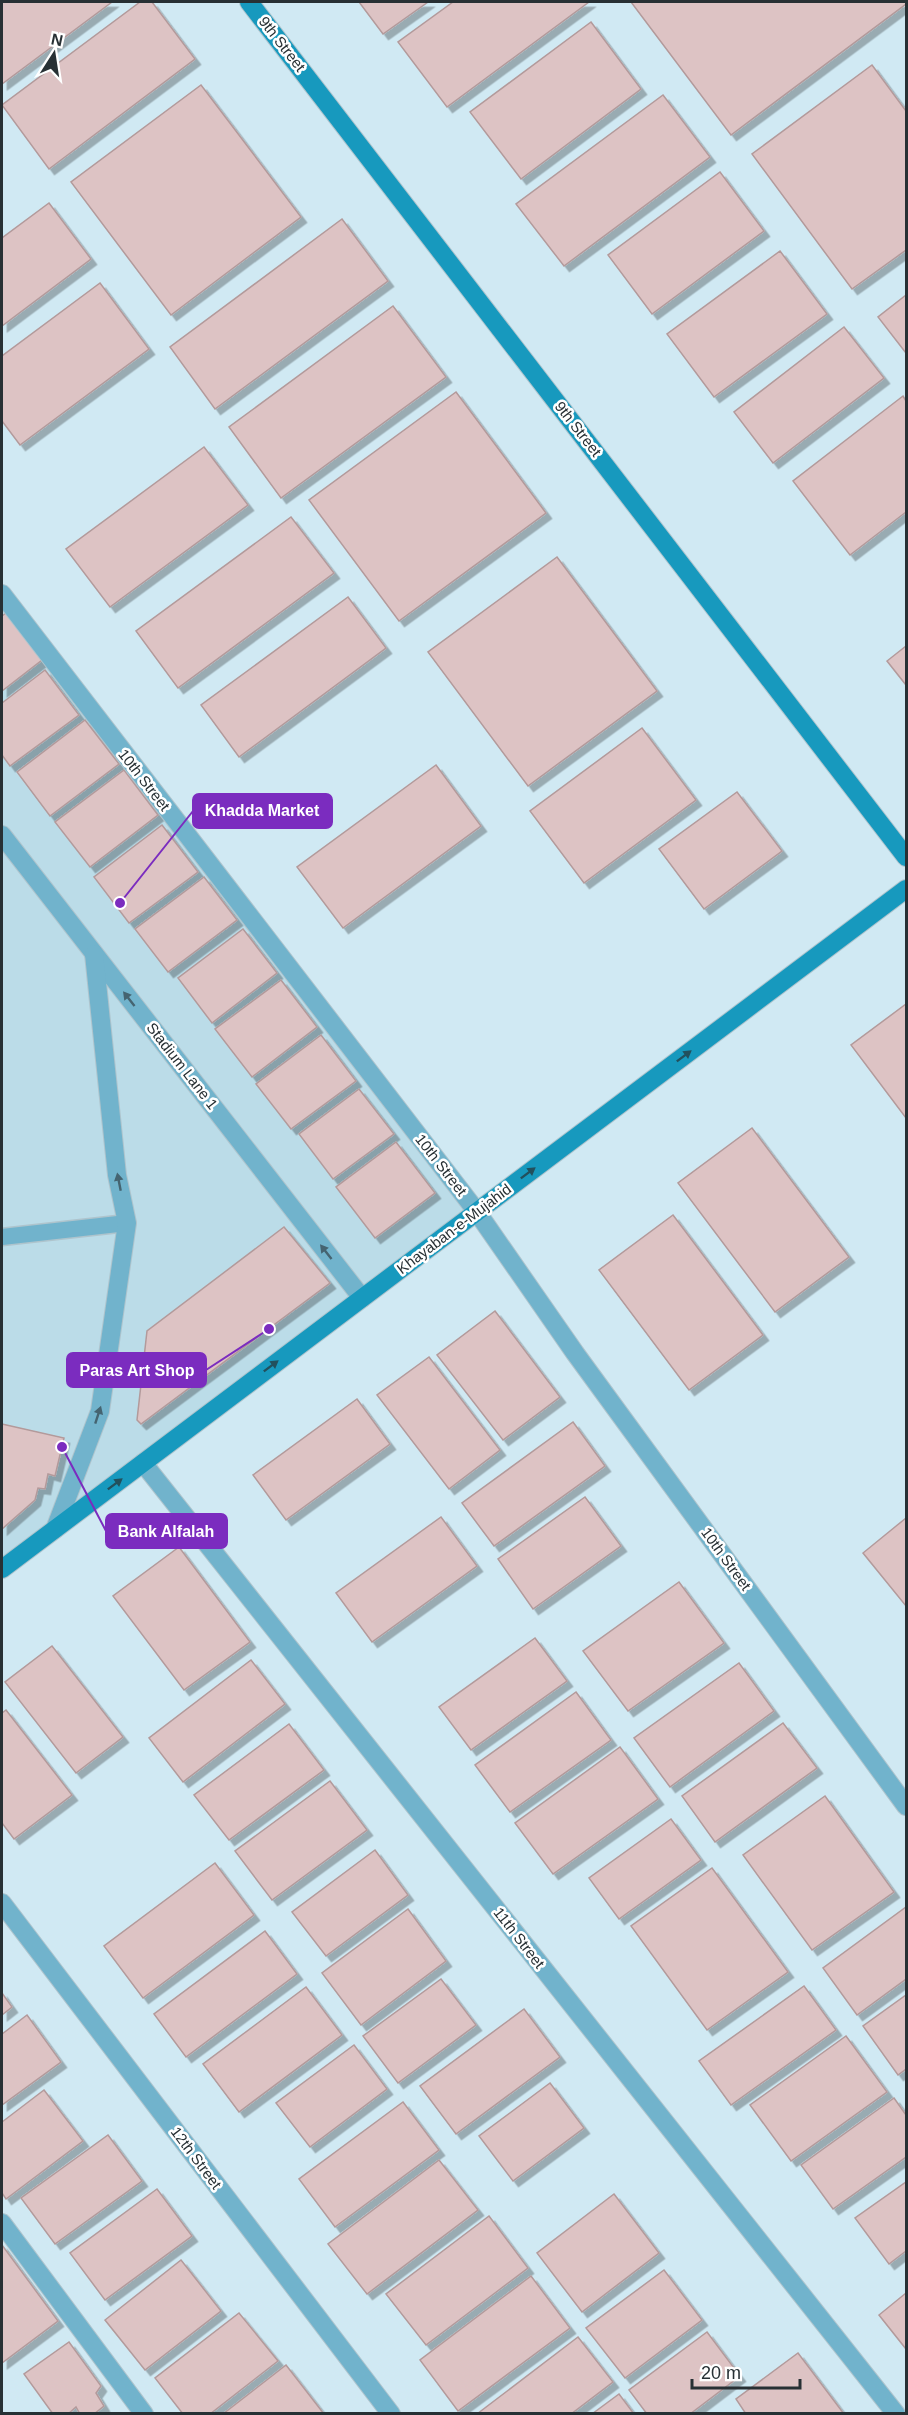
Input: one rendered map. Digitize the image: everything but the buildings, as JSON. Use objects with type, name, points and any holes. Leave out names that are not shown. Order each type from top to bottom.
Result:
[{"type":"main road","name":"9th Street","points":[[249,2],[906,857]]},
{"type":"main road","name":"Khayaban-e-Mujahid","points":[[2,1569],[906,889]]},
{"type":"street","name":"10th Street","points":[[2,594],[477,1212],[575,1353],[906,1806]]},
{"type":"street","name":"Stadium Lane 1","points":[[2,835],[362,1298]]},
{"type":"street","points":[[55,1529],[100,1411],[127,1223],[117,1175],[94,954]]},
{"type":"street","name":"11th Street","points":[[143,1462],[896,2414]]},
{"type":"street","name":"12th Street","points":[[2,1903],[391,2414]]},
{"type":"street","points":[[2,2223],[144,2414]]},
{"type":"lane","points":[[2,1237],[127,1223]]},
{"type":"shaded area","points":[[2,594],[477,1212],[2,1569]]},
{"type":"place","name":"Khadda Market","points":[[120,903]]},
{"type":"place","name":"Paras Art Shop","points":[[269,1329]]},
{"type":"place","name":"Bank Alfalah","points":[[62,1447]]}]
